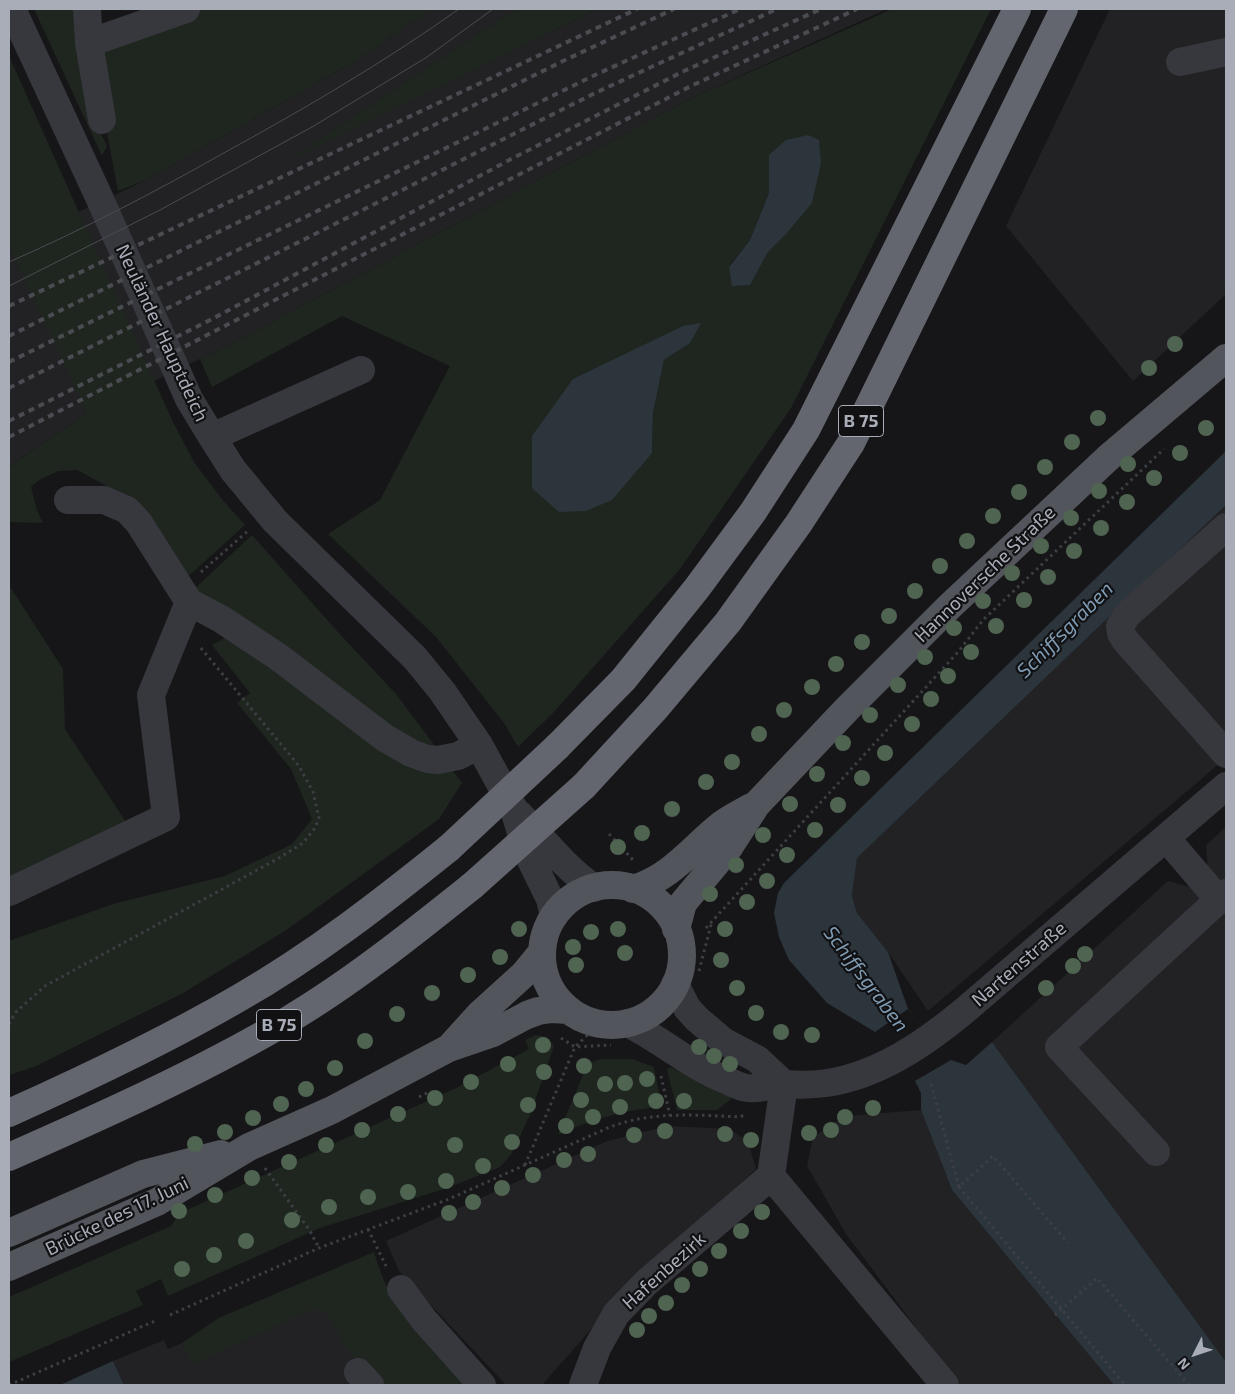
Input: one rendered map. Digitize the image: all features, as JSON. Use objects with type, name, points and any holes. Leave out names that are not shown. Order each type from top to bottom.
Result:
[{"type":"highway","name":"B 75","points":[[9,1113],[138,1052],[240,998],[342,931],[381,903],[448,848],[557,747],[622,680],[697,588],[753,512],[806,430],[1017,9]]},
{"type":"highway","name":"B 75","points":[[9,1157],[172,1083],[285,1022],[354,976],[403,941],[472,886],[584,786],[655,709],[728,622],[799,523],[851,443],[1064,9]]},
{"type":"main road","name":"Hannoversche Straße","points":[[676,930],[683,903],[728,849],[756,804],[848,708],[949,607],[1110,456],[1226,358]]},
{"type":"main road","name":"Hannoversche Straße","points":[[633,889],[657,880],[722,824],[756,804]]},
{"type":"main road","points":[[614,886],[633,889],[647,895],[666,912],[676,930],[681,947],[678,976],[687,979],[655,1010],[646,1016],[626,1024],[600,1024],[568,1010],[552,992],[544,973],[542,952],[548,927],[554,916],[572,898],[583,892],[594,888],[614,886]]},
{"type":"main road","name":"Brücke des 17. Juni","points":[[449,1048],[481,1012],[524,974],[542,952]]},
{"type":"main road","name":"Brücke des 17. Juni","points":[[9,1267],[256,1156],[332,1110],[449,1048],[493,1033],[538,1011],[552,1009],[568,1010]]},
{"type":"main road","name":"Brücke des 17. Juni","points":[[9,1233],[143,1174],[256,1156]]},
{"type":"street","name":"Neuländer Hauptdeich","points":[[12,9],[99,197],[189,399],[234,470],[275,521],[415,658],[442,691],[479,744],[514,809],[526,850],[550,899],[554,916]]},
{"type":"street","points":[[86,9],[89,43],[102,120]]},
{"type":"street","points":[[89,43],[186,9]]},
{"type":"street","points":[[1180,62],[1226,52]]},
{"type":"street","points":[[212,437],[361,370]]},
{"type":"street","points":[[9,892],[166,817],[151,695],[185,613],[139,523],[127,510],[104,500],[68,500]]},
{"type":"street","points":[[1226,527],[1128,615],[1120,626],[1125,640],[1226,754]]},
{"type":"street","points":[[185,613],[220,619],[276,656],[385,738],[411,753],[427,759],[443,760],[458,756],[479,744]]},
{"type":"street","name":"Nartenstraße","points":[[626,1024],[642,1030],[698,1067],[748,1088],[784,1084],[800,1086],[828,1083],[874,1070],[897,1058],[964,1012],[1226,786]]},
{"type":"street","name":"Neuländer Hauptdeich","points":[[514,809],[562,860],[594,888]]},
{"type":"street","points":[[1156,1152],[1058,1047],[1222,896],[1166,838]]},
{"type":"street","points":[[687,979],[687,1008],[697,1019],[723,1041],[757,1059],[784,1084],[771,1176],[945,1385]]},
{"type":"street","name":"Hafenbezirk","points":[[584,1385],[597,1348],[616,1314],[647,1282],[771,1176]]},
{"type":"street","points":[[394,1279],[424,1320],[482,1385]]},
{"type":"path","points":[[687,979],[712,921],[722,909],[958,652],[983,620],[1171,443]]},
{"type":"path","points":[[212,562],[249,530]]},
{"type":"path","points":[[9,1024],[16,1012],[45,986],[279,858],[303,843],[320,818],[313,792],[299,766],[185,613]]},
{"type":"path","points":[[609,834],[629,856]]},
{"type":"path","points":[[525,1165],[575,1047],[600,1024]]},
{"type":"path","points":[[661,1073],[670,1116]]},
{"type":"path","points":[[931,1084],[959,1187],[1126,1385]]},
{"type":"path","points":[[170,1315],[319,1248],[449,1199],[629,1120],[652,1116],[718,1116]]},
{"type":"path","points":[[256,1156],[310,1231],[319,1248]]},
{"type":"path","points":[[959,1187],[993,1156],[1068,1243]]},
{"type":"path","points":[[368,1229],[394,1279]]},
{"type":"path","points":[[1055,1315],[1097,1278],[1189,1385]]},
{"type":"path","points":[[9,1385],[157,1320]]},
{"type":"shaded area","points":[[34,9],[77,9],[94,119],[107,146],[102,156]]},
{"type":"shaded area","points":[[188,9],[432,9],[354,62],[146,180],[118,191],[90,43]]},
{"type":"shaded area","points":[[432,9],[516,9],[291,159],[597,9],[887,9],[694,97],[225,347],[87,413],[9,467],[9,245],[146,180],[354,62]]},
{"type":"shaded area","points":[[516,9],[597,9],[286,162]]},
{"type":"shaded area","points":[[892,9],[991,9],[791,408],[680,569],[553,713],[518,747],[504,723],[436,637],[328,534],[380,500],[450,366],[342,316],[212,387],[200,359],[694,97]],"holes":[[[769,155],[786,234],[768,252],[750,285],[729,266],[750,240],[769,193]],[[690,343],[664,360],[653,413],[652,453],[532,436]]]},
{"type":"shaded area","points":[[1110,9],[1226,9],[1226,294],[1133,381],[1006,226]]},
{"type":"shaded area","points":[[9,56],[172,420],[194,462],[221,498],[245,525],[183,581],[132,504],[105,485],[77,470],[58,471],[39,480],[31,487],[37,510],[43,523],[9,522],[9,467],[87,413],[9,245]]},
{"type":"shaded area","points":[[1226,505],[1226,758],[928,1011],[888,952],[857,913],[852,896],[857,858]]},
{"type":"shaded area","points":[[252,535],[396,694],[438,750],[421,749],[193,590]]},
{"type":"shaded area","points":[[9,585],[63,669],[65,729],[128,825],[9,882]]},
{"type":"shaded area","points":[[234,633],[452,770],[462,783],[439,819],[285,931],[183,993],[36,1066],[9,1075],[9,941],[113,904],[225,876],[292,844],[312,819],[291,769],[237,703],[250,693],[212,645]]},
{"type":"shaded area","points":[[1226,827],[1226,1362],[992,1042],[1168,881],[1189,887],[1208,870],[1206,845]]},
{"type":"shaded area","points":[[536,1035],[547,1037],[554,1046],[530,1115],[511,1155],[500,1167],[447,1188],[320,1228],[168,1296],[161,1279],[136,1291],[143,1305],[9,1362],[9,1297],[171,1226],[180,1213],[456,1088],[529,1049],[525,1040]]},
{"type":"shaded area","points":[[601,1059],[632,1059],[654,1067],[662,1107],[608,1116],[558,1135],[588,1063]]},
{"type":"shaded area","points":[[670,1067],[735,1096],[717,1110],[677,1110],[667,1070]]},
{"type":"shaded area","points":[[921,1110],[952,1190],[1114,1385],[959,1385],[846,1234],[807,1166],[813,1137],[845,1116]]},
{"type":"shaded area","points":[[667,1126],[730,1129],[748,1142],[756,1169],[639,1275],[542,1385],[506,1385],[399,1271],[386,1241],[607,1141]]},
{"type":"shaded area","points":[[374,1252],[389,1291],[399,1308],[410,1324],[464,1385],[382,1385],[346,1348],[327,1314],[319,1310],[308,1311],[192,1365],[182,1343],[219,1318]]},
{"type":"shaded area","points":[[310,1279],[382,1385],[124,1385],[113,1361],[164,1340],[168,1349],[182,1343],[219,1318]]},
{"type":"water","points":[[808,135],[819,140],[821,163],[812,203],[768,252],[750,285],[732,286],[729,267],[750,240],[769,193],[769,155],[786,140]]},
{"type":"water","points":[[701,323],[690,343],[664,360],[653,413],[652,453],[612,500],[586,511],[559,512],[532,488],[532,436],[573,379],[683,326]]},
{"type":"water","name":"Schiffsgraben","points":[[1226,451],[1226,505],[857,858],[852,896],[857,913],[888,952],[908,1009],[951,1060],[966,1065],[992,1042],[1226,1362],[1226,1385],[1114,1385],[952,1190],[921,1110],[921,1093],[915,1081],[875,1032],[827,1003],[789,960],[779,937],[774,913],[778,893],[784,883]]},
{"type":"water","points":[[113,1361],[124,1385],[60,1385]]},
{"type":"pier","points":[[908,1009],[951,1060],[915,1081],[875,1032]]},
{"type":"tram line","points":[[9,262],[117,211],[253,137],[372,67],[459,9]]},
{"type":"tram line","points":[[9,286],[160,210],[312,127],[427,57],[493,9]]},
{"type":"railway","points":[[9,306],[637,9]]},
{"type":"railway","points":[[9,336],[563,61],[674,9]]},
{"type":"railway","points":[[9,362],[595,75],[740,9]]},
{"type":"railway","points":[[9,388],[595,93],[777,9]]},
{"type":"railway","points":[[9,421],[212,319],[515,157],[684,71],[821,9]]},
{"type":"railway","points":[[9,437],[689,87],[857,9]]}]
